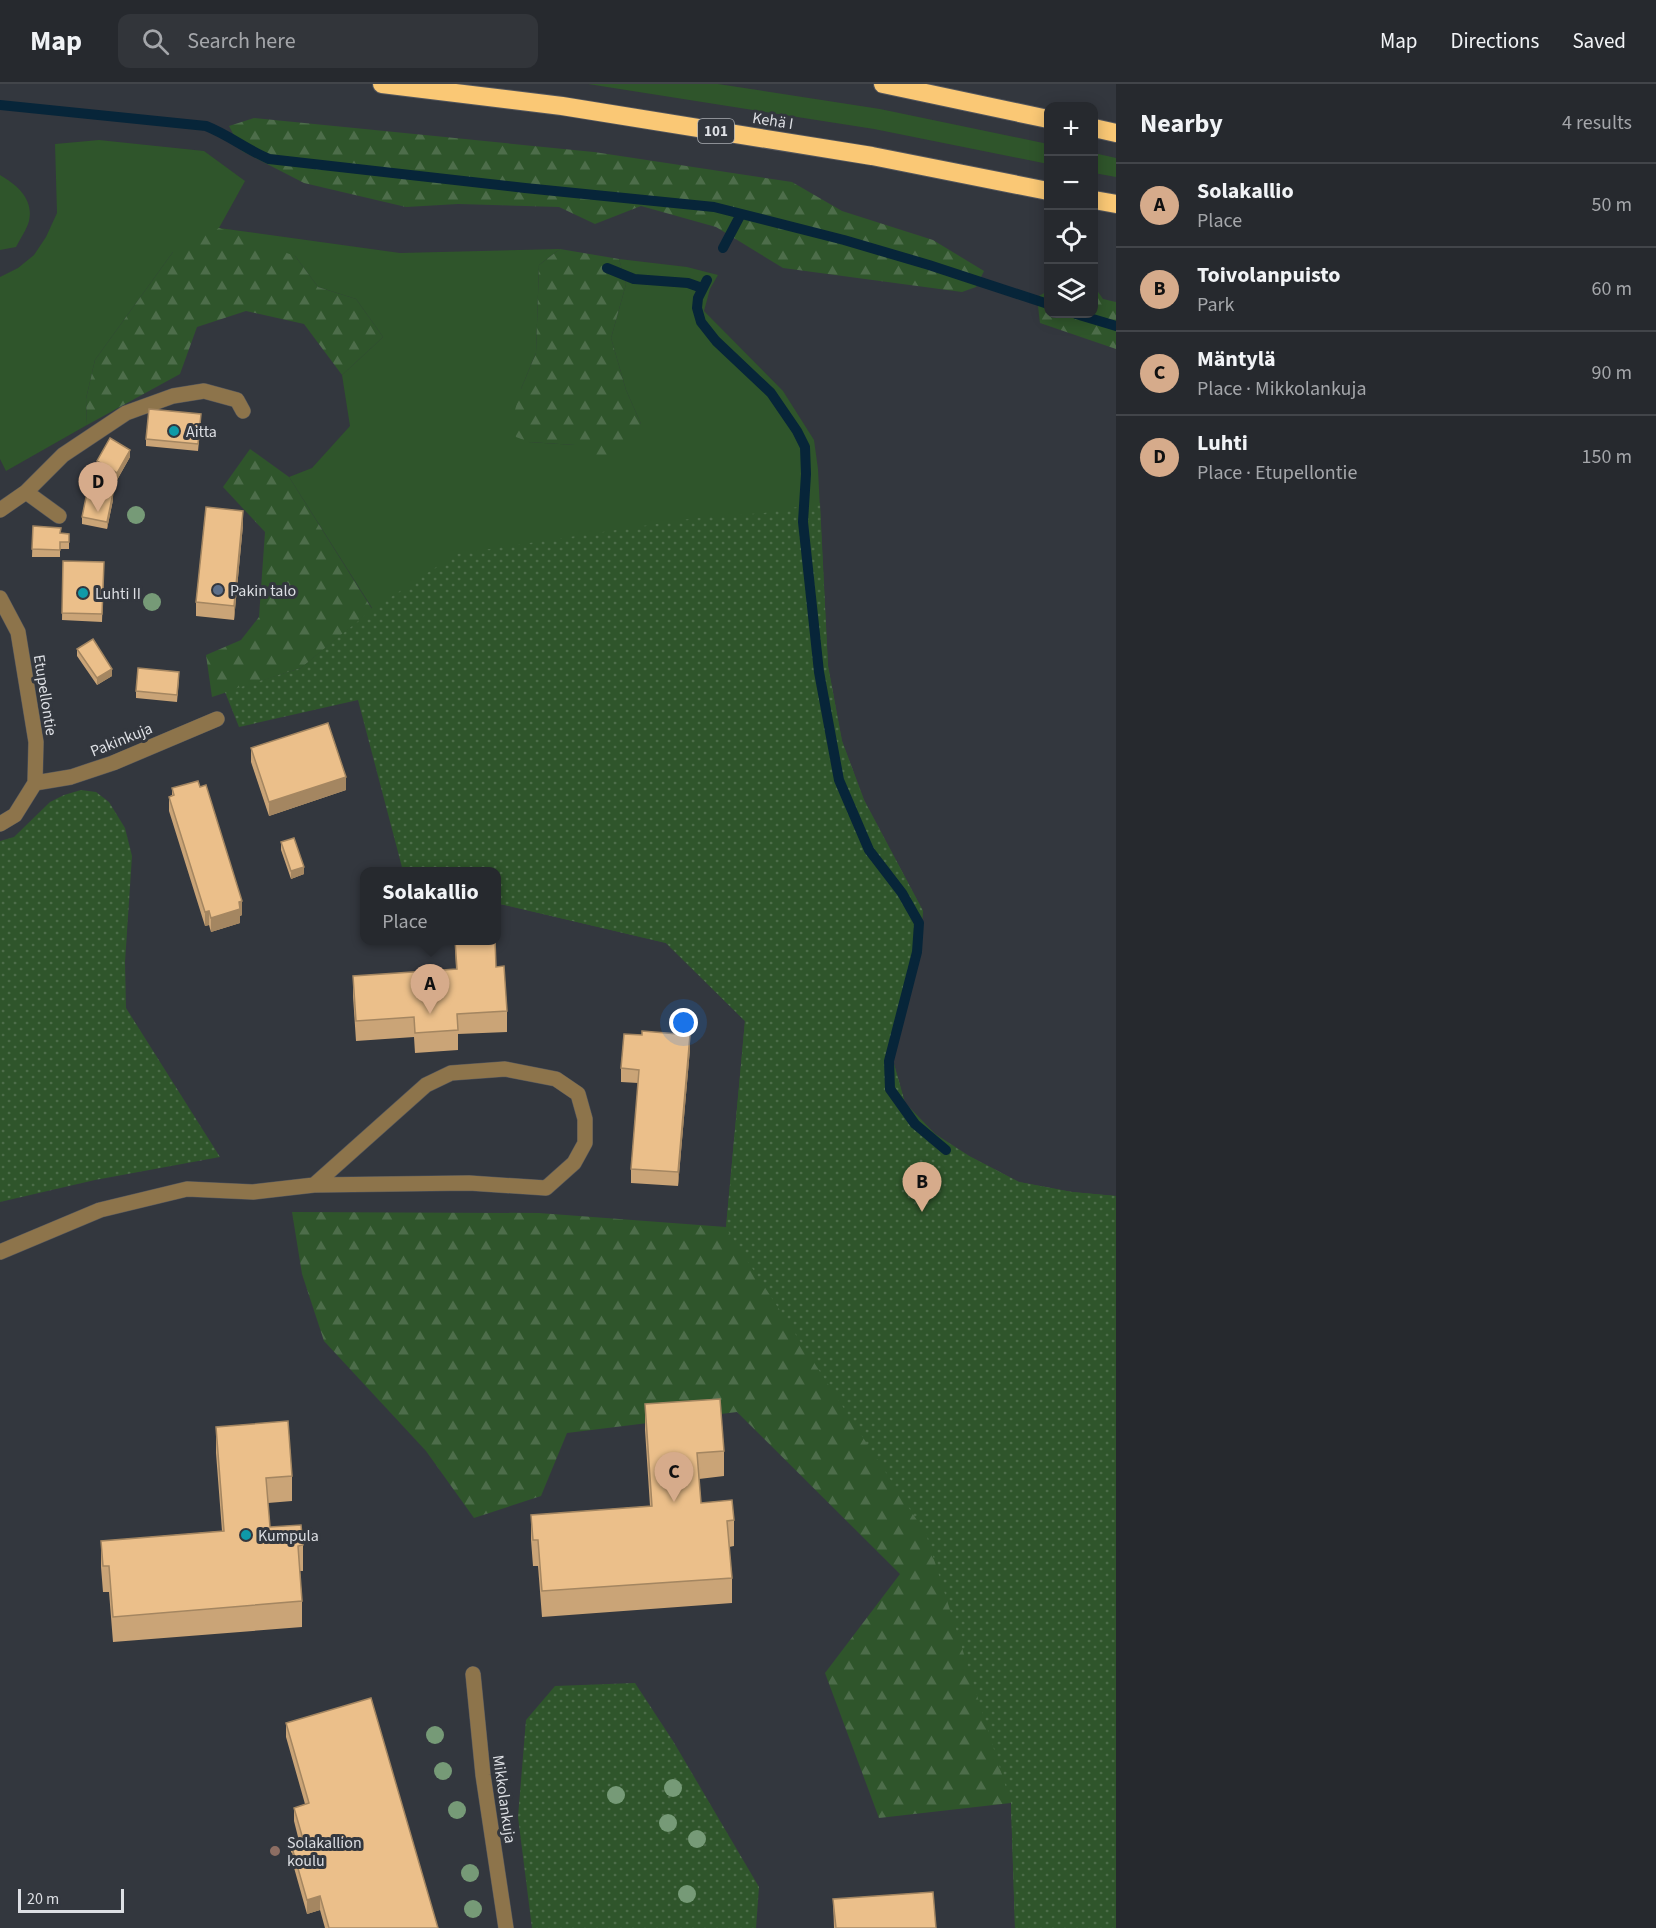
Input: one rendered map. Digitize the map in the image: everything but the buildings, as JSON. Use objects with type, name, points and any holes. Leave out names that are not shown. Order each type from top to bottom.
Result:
[{"type":"highway","name":"Kehä I","points":[[382,84],[562,106],[849,152],[1044,190]]},
{"type":"highway","points":[[883,84],[1044,117]]},
{"type":"highway","points":[[1098,129],[1116,133]]},
{"type":"highway","points":[[1098,201],[1116,204]]},
{"type":"street","points":[[0,510],[26,492],[63,455],[126,413],[173,396],[204,390],[237,400],[243,411]]},
{"type":"street","points":[[26,492],[59,516]]},
{"type":"street","name":"Etupellontie","points":[[0,598],[18,632],[36,742],[35,783]]},
{"type":"street","name":"Pakinkuja","points":[[35,783],[71,777],[113,763],[217,719]]},
{"type":"street","points":[[0,825],[15,815],[35,783]]},
{"type":"street","points":[[0,1252],[100,1210],[187,1189],[253,1192],[314,1185],[469,1183],[546,1188],[574,1163],[585,1143],[585,1119],[578,1094],[556,1079],[505,1069],[451,1074],[426,1085],[314,1185]]},
{"type":"street","name":"Mikkolankuja","points":[[473,1674],[483,1775],[506,1928]]},
{"type":"green space","points":[[588,84],[718,84],[880,109],[1044,143],[1044,163],[874,129]]},
{"type":"green space","points":[[254,118],[594,152],[792,182],[842,211],[933,240],[984,271],[976,287],[962,292],[783,268],[716,227],[641,206],[595,224],[559,207],[458,204],[406,207],[304,183],[242,151],[229,126]]},
{"type":"green space","points":[[99,140],[204,151],[245,181],[219,228],[400,253],[560,249],[539,265],[536,353],[521,389],[529,442],[575,445],[641,424],[626,390],[611,338],[626,284],[619,259],[687,267],[718,275],[710,289],[704,311],[783,391],[814,440],[818,469],[828,666],[425,684],[301,668],[372,608],[289,477],[312,468],[350,426],[342,375],[383,337],[356,299],[318,287],[295,256],[173,252],[95,360],[86,399],[87,425],[6,471],[0,459],[0,277],[18,268],[34,255],[46,237],[57,213],[55,144]]},
{"type":"green space","points":[[1098,154],[1116,158],[1116,177],[1098,174]]},
{"type":"green space","points":[[0,175],[18,188],[27,199],[30,213],[28,224],[16,247],[0,250]]},
{"type":"green space","points":[[219,228],[295,256],[318,287],[356,299],[383,337],[342,375],[304,324],[246,311],[197,327],[180,374],[87,425],[86,399],[95,360],[173,252]]},
{"type":"green space","points":[[560,249],[619,259],[626,284],[611,338],[626,390],[641,424],[628,455],[591,463],[575,445],[529,442],[516,437],[511,424],[521,389],[536,353],[539,265]]},
{"type":"green space","points":[[1098,292],[1103,299],[1116,302],[1116,349],[1040,323],[1037,297],[1044,293],[1044,318],[1098,318]]},
{"type":"green space","points":[[250,449],[289,477],[372,609],[301,668],[212,697],[206,655],[241,640],[259,617],[265,532],[223,487]]},
{"type":"green space","points":[[820,503],[828,666],[842,741],[864,800],[923,911],[919,952],[892,1057],[905,1103],[935,1134],[969,1156],[1019,1182],[1072,1192],[1116,1196],[1116,1928],[1015,1928],[1011,1803],[926,1534],[726,1228],[745,1021],[666,943],[501,904],[501,867],[402,867],[358,700],[239,727],[225,692],[301,668],[373,609],[456,554],[696,518],[764,513]]},
{"type":"green space","points":[[828,666],[842,741],[864,800],[923,911],[919,952],[892,1057],[905,1103],[935,1134],[969,1156],[1019,1182],[1072,1192],[1116,1196],[1116,1928],[1015,1928],[1011,1803],[879,1818],[825,1673],[900,1574],[737,1412],[567,1433],[541,1496],[474,1518],[426,1451],[324,1341],[302,1274],[292,1212],[539,1213],[726,1227],[745,1021],[666,943],[501,904],[501,867],[411,867]]},
{"type":"green space","points":[[81,790],[96,792],[109,802],[125,828],[132,856],[125,962],[126,1008],[220,1157],[95,1180],[0,1202],[0,841],[14,837],[50,802]]},
{"type":"green space","points":[[635,1683],[673,1741],[759,1887],[756,1928],[532,1928],[518,1817],[526,1720],[555,1686]]},
{"type":"waterway","points":[[0,105],[206,126],[269,159],[714,207],[844,240],[1044,303]]},
{"type":"waterway","points":[[723,248],[741,214]]},
{"type":"waterway","points":[[607,268],[634,279],[688,283],[702,288]]},
{"type":"waterway","points":[[707,280],[698,298],[697,308],[701,322],[716,341],[771,393],[805,447],[803,522],[819,672],[839,780],[869,850],[902,893],[919,923],[917,952],[889,1061],[890,1089],[915,1124],[946,1150]]},
{"type":"waterway","points":[[1089,318],[1116,326]]},
{"type":"place","name":"Aitta","points":[[174,431]]},
{"type":"place","name":"Luhti","points":[[98,512]]},
{"type":"place","name":"Pakin talo","points":[[218,590]]},
{"type":"place","name":"Luhti II","points":[[83,593]]},
{"type":"place","name":"Solakallio","points":[[430,1014]]},
{"type":"place","name":"Toivolanpuisto","points":[[922,1212]]},
{"type":"place","name":"Mäntylä","points":[[674,1502]]},
{"type":"place","name":"Kumpula","points":[[246,1535]]},
{"type":"place","name":"Solakallion koulu","points":[[275,1851]]}]
